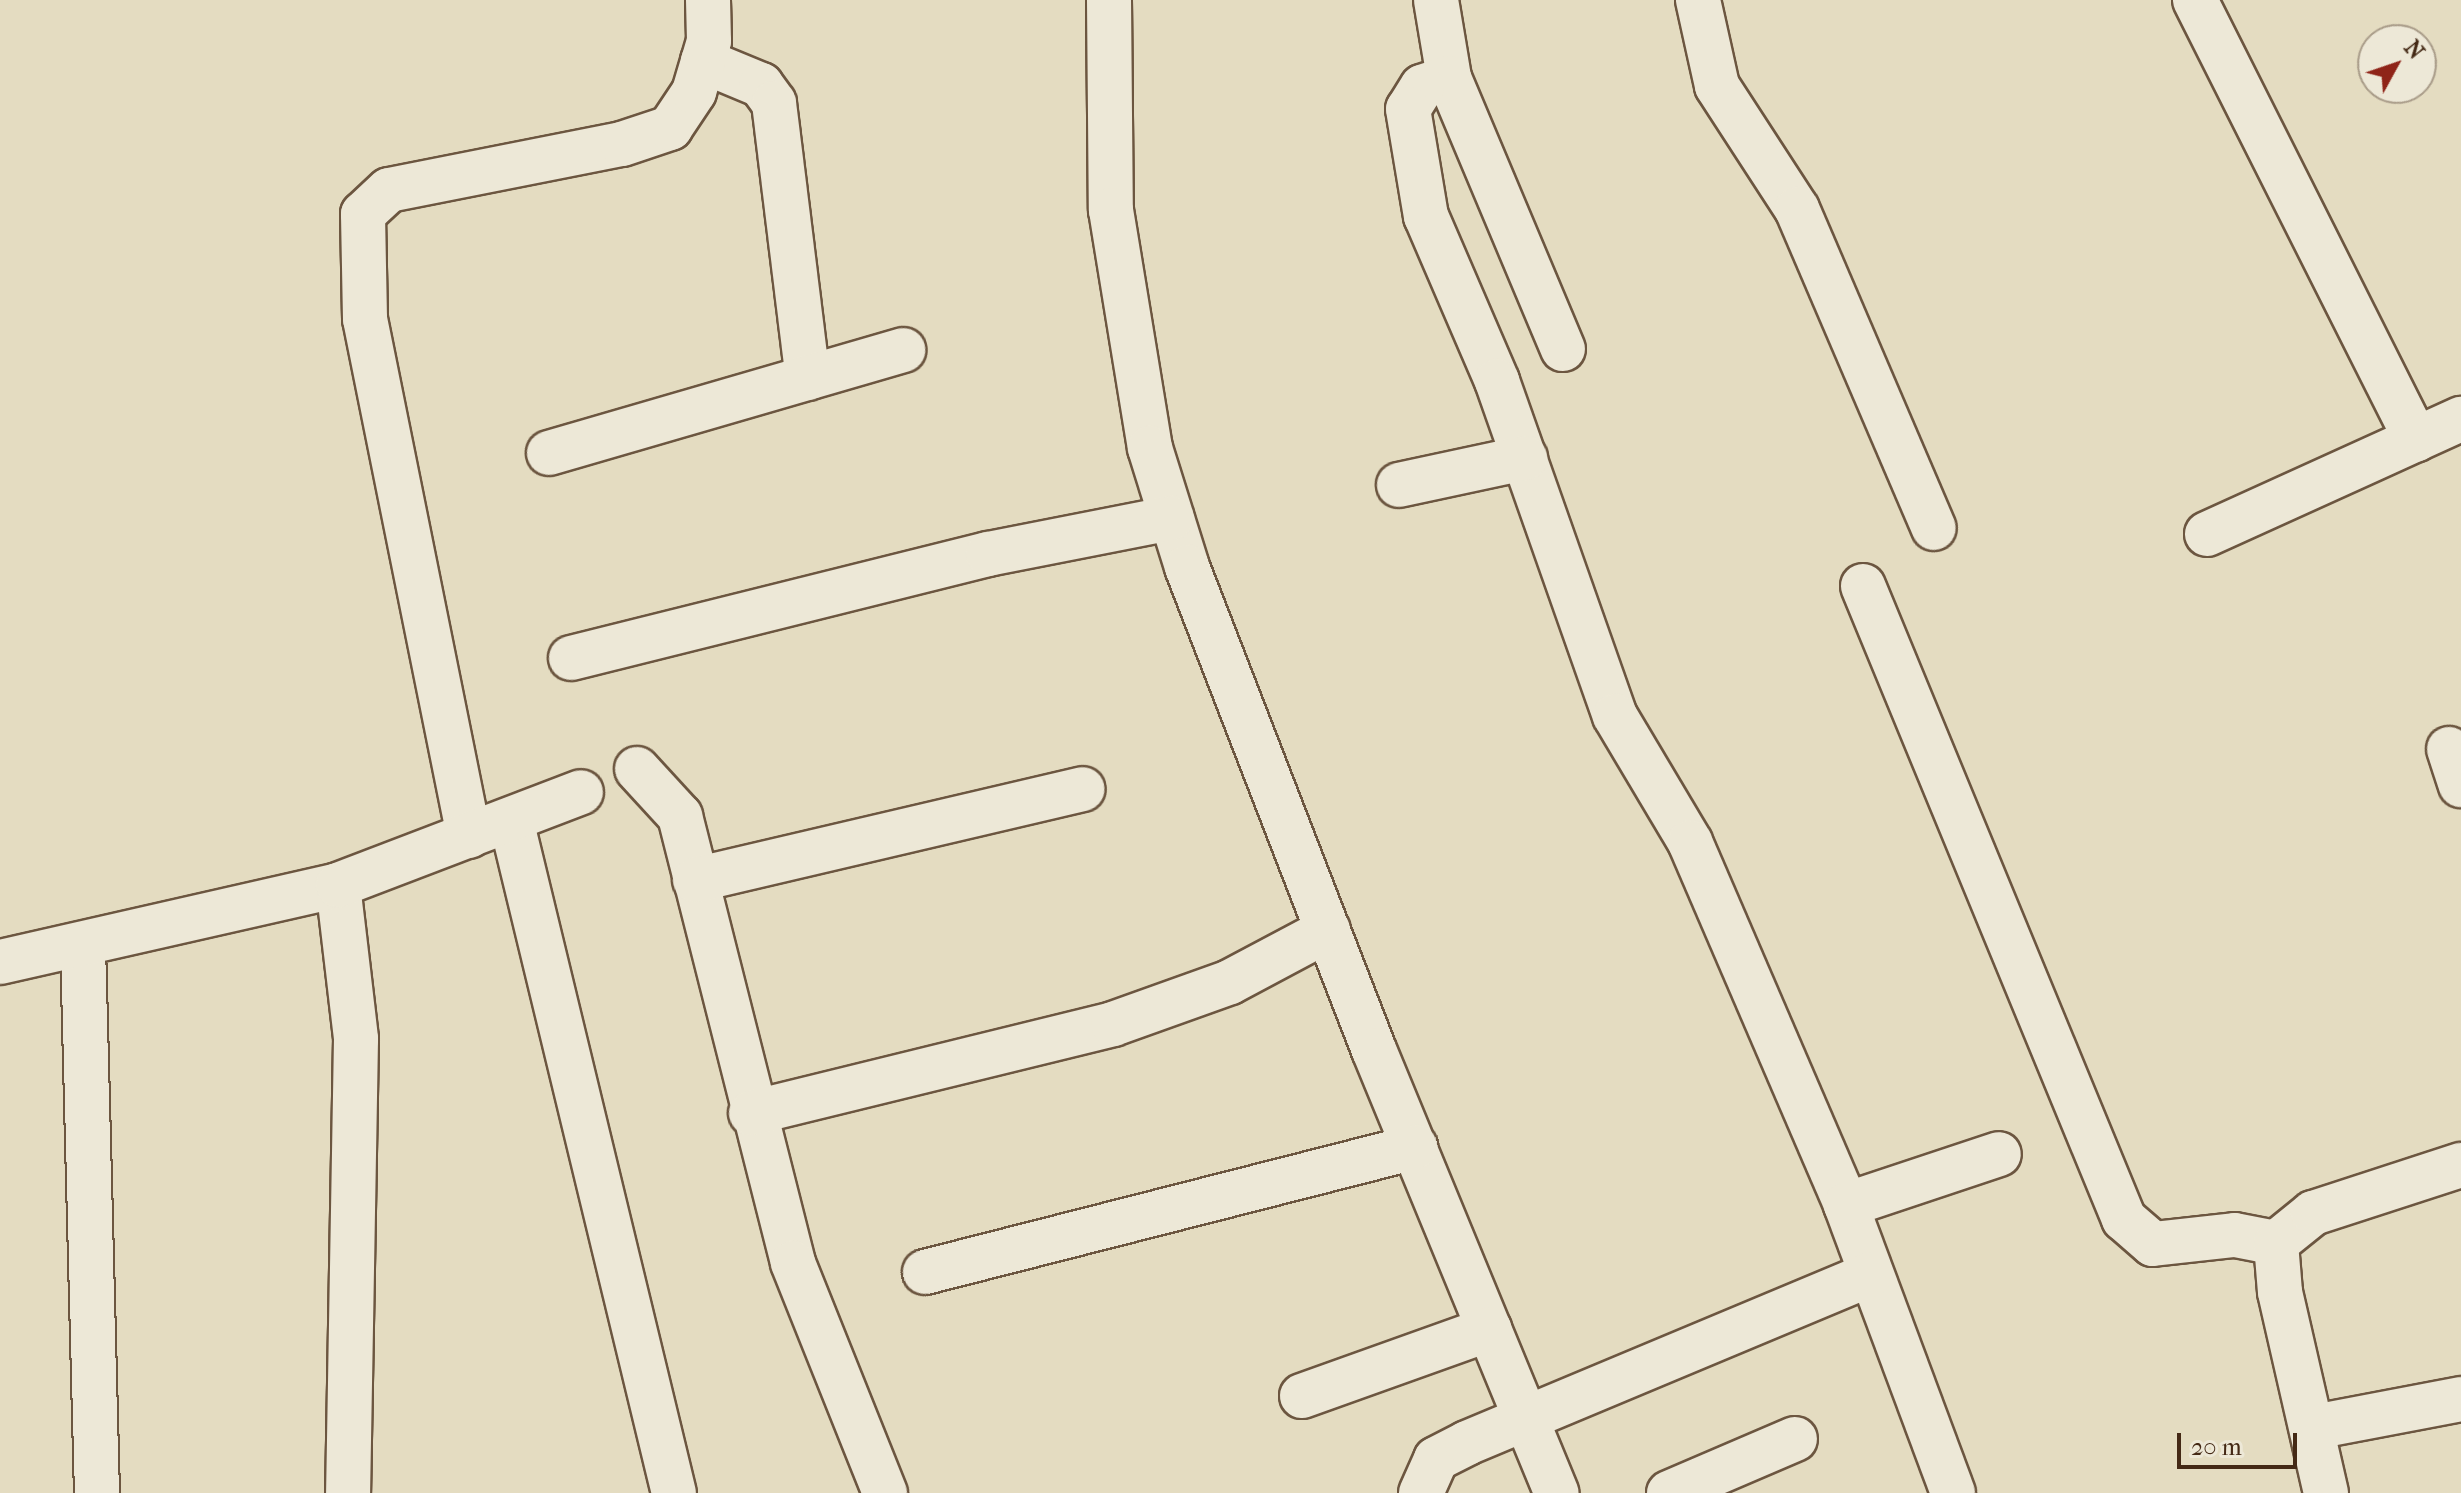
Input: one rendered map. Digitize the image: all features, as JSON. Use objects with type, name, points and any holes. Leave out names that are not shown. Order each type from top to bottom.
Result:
[{"type":"street","points":[[469,836],[365,319],[363,214],[389,190],[670,128],[684,114],[703,61],[708,0]]},
{"type":"street","points":[[1109,0],[1111,210],[1125,329],[1172,518],[1328,930],[1557,1493]]},
{"type":"street","points":[[1436,0],[1449,78],[1563,349]]},
{"type":"street","points":[[1698,0],[1717,86],[1797,209],[1934,528]]},
{"type":"street","points":[[2195,0],[2416,440]]},
{"type":"street","points":[[703,61],[761,85],[774,103],[808,378]]},
{"type":"street","points":[[1449,78],[1411,96],[1408,138],[1417,183],[1525,458],[1565,589],[1615,716],[1690,842],[1846,1205],[1953,1493]]},
{"type":"street","points":[[549,453],[903,350]]},
{"type":"street","points":[[2207,534],[2461,419]]},
{"type":"street","points":[[1399,485],[1525,458]]},
{"type":"street","points":[[571,658],[988,554],[1172,518]]},
{"type":"street","points":[[1863,586],[2124,1219],[2153,1244],[2235,1235],[2276,1243]]},
{"type":"street","points":[[637,769],[680,816],[751,1113],[793,1263],[885,1493]]},
{"type":"street","points":[[695,880],[1082,789]]},
{"type":"street","points":[[0,962],[338,885],[581,792]]},
{"type":"street","points":[[511,820],[674,1493]]},
{"type":"street","points":[[338,885],[356,1039],[347,1219],[348,1493]]},
{"type":"street","points":[[751,1113],[1113,1024],[1230,982],[1328,930]]},
{"type":"street","points":[[83,945],[97,1493]]},
{"type":"street","points":[[925,1272],[1415,1147]]},
{"type":"street","points":[[1846,1205],[1999,1154]]},
{"type":"street","points":[[2276,1243],[2313,1213],[2461,1165]]},
{"type":"street","points":[[2276,1243],[2280,1292],[2314,1427],[2326,1493]]},
{"type":"street","points":[[1421,1493],[1436,1459],[1526,1417],[1871,1274]]},
{"type":"street","points":[[1302,1396],[1489,1329]]},
{"type":"street","points":[[2314,1427],[2461,1399]]},
{"type":"street","points":[[1669,1493],[1795,1439]]}]
